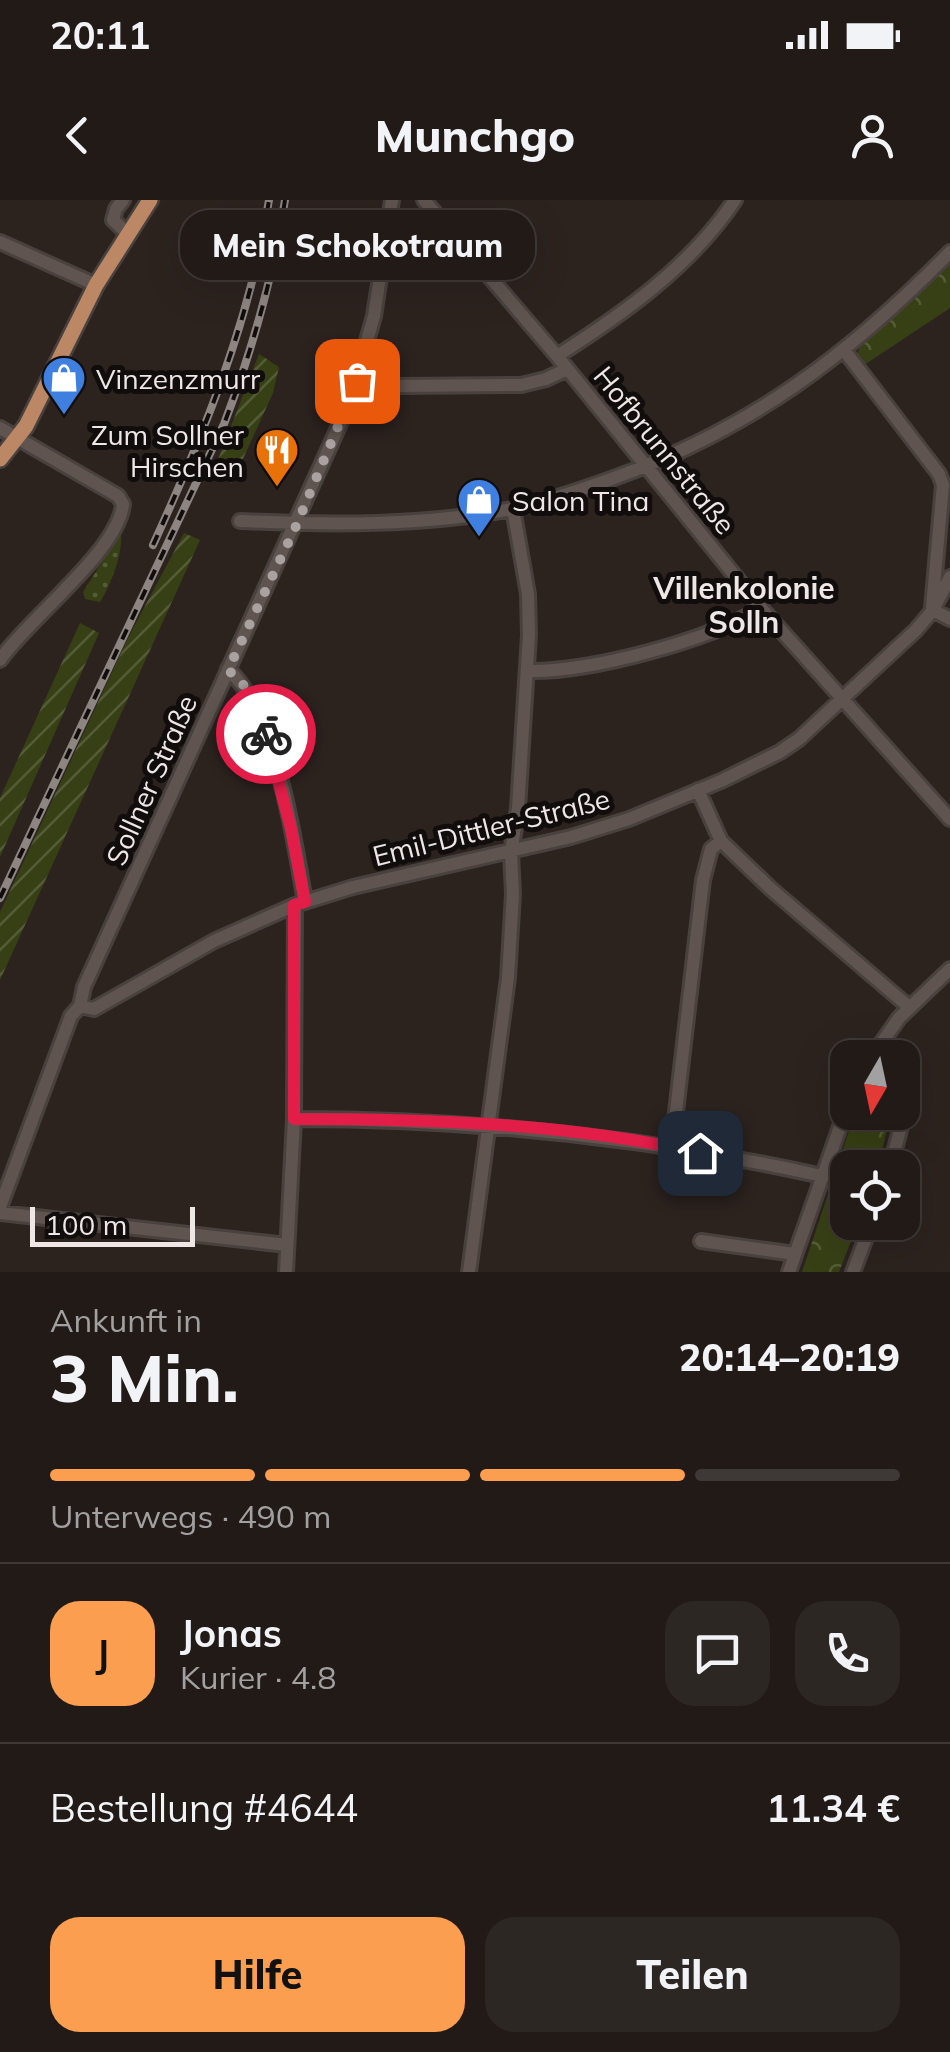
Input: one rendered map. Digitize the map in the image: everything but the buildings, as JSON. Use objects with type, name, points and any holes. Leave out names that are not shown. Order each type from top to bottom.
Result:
[{"type":"main road","points":[[0,459],[18,440],[96,286],[150,200]]},
{"type":"main road","points":[[128,235],[161,200]]},
{"type":"street","points":[[123,200],[114,220],[128,235]]},
{"type":"street","name":"Sollner Straße","points":[[0,1210],[71,1016],[80,1006],[84,987],[297,524],[357,381],[374,316],[392,200]]},
{"type":"street","name":"Hofbrunnstraße","points":[[424,200],[558,356],[761,608],[950,818]]},
{"type":"street","points":[[558,356],[655,286],[708,234],[735,200]]},
{"type":"street","points":[[0,242],[96,286]]},
{"type":"street","points":[[240,521],[297,524],[426,520],[513,509],[646,466],[760,412],[844,350],[950,252]]},
{"type":"street","points":[[844,350],[943,485],[933,610],[950,619]]},
{"type":"street","points":[[357,381],[398,386],[521,385],[568,369]]},
{"type":"street","points":[[0,428],[118,496],[123,504],[118,522],[76,581],[42,610],[0,660]]},
{"type":"street","points":[[930,464],[950,464]]},
{"type":"street","points":[[469,1272],[508,978],[511,853],[527,671],[528,594],[513,509]]},
{"type":"street","name":"Emil-Dittler-Straße","points":[[80,1006],[94,1009],[214,941],[300,904],[353,887],[511,853],[629,819],[780,752],[842,702],[933,610],[950,577]]},
{"type":"street","points":[[527,671],[548,672],[607,661],[683,640],[761,608]]},
{"type":"street","points":[[228,670],[242,682],[274,755],[300,904],[286,1272]]},
{"type":"street","points":[[698,790],[721,841],[909,1007]]},
{"type":"street","points":[[672,1146],[703,880],[712,850],[721,841]]},
{"type":"street","points":[[884,1040],[909,1007],[950,969]]},
{"type":"street","points":[[294,1119],[418,1120],[603,1136],[822,1176]]},
{"type":"street","points":[[789,1272],[839,1130]]},
{"type":"street","points":[[0,1210],[287,1246]]},
{"type":"street","points":[[854,1272],[866,1240]]},
{"type":"street","points":[[701,1241],[795,1254]]},
{"type":"green space","points":[[950,260],[950,308],[864,365],[857,356],[861,342]]},
{"type":"green space","points":[[259,354],[279,367],[273,393],[232,483],[212,475]]},
{"type":"green space","points":[[121,532],[118,558],[100,602],[85,599],[83,592]]},
{"type":"green space","points":[[184,533],[200,540],[0,980],[0,912],[129,636]]},
{"type":"green space","points":[[80,623],[99,633],[0,857],[0,798]]},
{"type":"green space","points":[[849,1130],[887,1130],[882,1150],[843,1150]]},
{"type":"green space","points":[[830,1188],[830,1240],[851,1240],[839,1272],[802,1272]]},
{"type":"railway","points":[[153,545],[223,376],[250,290],[269,200]]},
{"type":"railway","points":[[0,898],[224,424],[260,314],[285,200]]},
{"type":"way so far","points":[[266,734],[242,682],[228,670],[297,524],[357,381]]},
{"type":"place","name":"Mein Schokotraum","points":[[357,381]]},
{"type":"place","name":"Vinzenzmurr","points":[[64,416]]},
{"type":"place","name":"Zum Sollner Hirschen","points":[[277,488]]},
{"type":"place","name":"Salon Tina","points":[[479,538]]},
{"type":"district","name":"Villenkolonie Solln","points":[[744,605]]},
{"type":"route","points":[[266,734],[274,755],[305,902],[294,905],[294,1119],[418,1120],[603,1136],[700,1153]]}]
